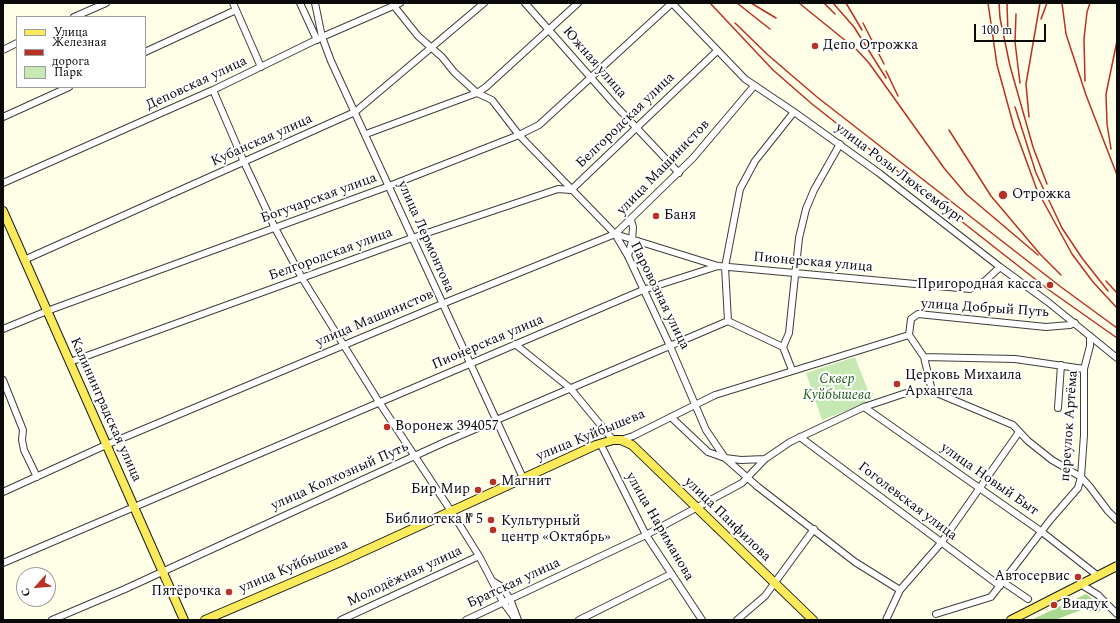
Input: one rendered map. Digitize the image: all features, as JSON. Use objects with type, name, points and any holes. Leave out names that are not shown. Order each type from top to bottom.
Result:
[{"type":"main road","name":"Калининградская улица","points":[[3,211],[184,620]]},
{"type":"main road","name":"улица Куйбышева","points":[[206,620],[600,443],[617,440]]},
{"type":"main road","name":"улица Панфилова","points":[[617,440],[632,445],[695,508],[813,620]]},
{"type":"main road","points":[[1010,620],[1117,566]]},
{"type":"street","points":[[76,16],[106,3]]},
{"type":"street","points":[[233,3],[261,68]]},
{"type":"street","points":[[300,3],[320,38]]},
{"type":"street","name":"улица Лермонтова","points":[[315,3],[320,38],[366,134],[469,364],[523,478]]},
{"type":"street","name":"Кубанская улица","points":[[24,260],[355,112],[484,3]]},
{"type":"street","name":"Южная улица","points":[[525,3],[635,127],[679,173]]},
{"type":"street","points":[[366,134],[477,93],[486,87],[578,3]]},
{"type":"street","name":"улица Розы Люксембург","points":[[672,3],[737,72],[754,86],[840,144],[1075,323],[1117,358]]},
{"type":"street","name":"Богучарская улица","points":[[3,329],[46,311],[389,186],[519,135],[539,125],[672,3]]},
{"type":"street","name":"Деповская улица","points":[[3,184],[214,90],[320,38],[394,4]]},
{"type":"street","name":"Паровозная улица","points":[[394,4],[430,48],[442,57],[454,72],[477,93],[492,100],[519,135],[559,178],[615,234],[628,256],[670,346],[706,430],[725,458],[758,487],[855,562],[900,590]]},
{"type":"street","points":[[146,52],[236,10]]},
{"type":"street","points":[[3,50],[16,44]]},
{"type":"street","name":"Белгородская улица","points":[[70,362],[412,238],[558,189],[571,190],[635,127],[717,51]]},
{"type":"street","name":"улица Машинистов","points":[[3,492],[106,445],[442,304],[615,234],[632,220],[679,173],[754,86]]},
{"type":"street","points":[[3,117],[67,88]]},
{"type":"street","points":[[214,90],[244,162],[275,228],[302,278],[379,402],[479,556],[503,602],[517,620]]},
{"type":"street","points":[[783,347],[728,321],[721,266],[740,189],[755,161],[794,112]]},
{"type":"street","points":[[792,370],[783,347],[788,333],[799,238],[806,209],[814,190],[840,144]]},
{"type":"street","points":[[558,189],[559,178]]},
{"type":"street","points":[[628,256],[632,241],[632,220]]},
{"type":"street","points":[[615,234],[632,241],[721,266]]},
{"type":"street","name":"Пионерская улица","points":[[3,563],[133,506],[643,290],[721,266],[970,289],[985,281],[1000,267]]},
{"type":"street","name":"улица Добрый Путь","points":[[909,335],[911,320],[918,314],[1046,327],[1070,326],[1075,323]]},
{"type":"street","name":"улица Колхозный Путь","points":[[52,620],[570,388],[728,321]]},
{"type":"street","points":[[909,335],[924,357],[932,391],[1013,425],[1028,441],[1052,460],[1081,477],[1117,520]]},
{"type":"street","name":"улица Куйбышева","points":[[617,440],[633,436],[695,404],[716,395],[792,370],[909,335]]},
{"type":"street","name":"переулок Артёма","points":[[936,614],[991,597],[1078,488],[1081,477],[1084,369],[1090,346],[1090,336]]},
{"type":"street","name":"улица Панфилова","points":[[515,344],[570,388],[617,440]]},
{"type":"street","points":[[924,357],[1016,359],[1084,369]]},
{"type":"street","points":[[1058,408],[1061,366]]},
{"type":"street","points":[[3,380],[23,430],[22,440],[24,450],[37,477]]},
{"type":"street","name":"Братская улица","points":[[466,620],[646,535],[742,483],[765,459],[800,437],[864,407],[906,393],[932,391]]},
{"type":"street","name":"улица Новый Быт","points":[[864,407],[1042,532],[1098,576]]},
{"type":"street","points":[[671,417],[708,452],[725,458],[741,460],[765,459]]},
{"type":"street","points":[[886,620],[900,590],[941,543],[1019,432]]},
{"type":"street","points":[[632,445],[633,436]]},
{"type":"street","name":"Гоголевская улица","points":[[800,437],[941,543],[1001,584],[1028,599]]},
{"type":"street","name":"улица Нариманова","points":[[600,443],[646,535],[701,618]]},
{"type":"street","points":[[742,483],[758,487]]},
{"type":"street","points":[[737,620],[754,607],[774,583],[814,529]]},
{"type":"street","name":"Молодёжная улица","points":[[341,620],[479,556]]},
{"type":"street","points":[[579,620],[671,574]]},
{"type":"street","points":[[492,581],[502,587],[510,599],[517,620]]},
{"type":"street","points":[[1082,584],[1101,598],[1117,614]]},
{"type":"street","points":[[692,620],[701,618]]},
{"type":"green space","name":"Сквер Куйбышева","points":[[855,357],[872,401],[822,420],[806,373]]},
{"type":"green space","points":[[1086,594],[1104,608],[1097,613],[1084,609],[1055,620],[1031,620]]},
{"type":"railway","points":[[710,3],[773,70],[812,104],[1049,290],[1117,338]]},
{"type":"railway","points":[[737,3],[770,29]]},
{"type":"railway","points":[[751,3],[776,18]]},
{"type":"railway","points":[[799,3],[857,50],[869,63],[944,168],[966,194],[1038,255]]},
{"type":"railway","points":[[824,3],[835,14]]},
{"type":"railway","points":[[833,3],[854,27],[886,78]]},
{"type":"railway","points":[[846,3],[862,30]]},
{"type":"railway","points":[[988,3],[997,65],[1014,127],[1037,190],[1072,254],[1093,282],[1117,308]]},
{"type":"railway","points":[[999,3],[1000,18],[1010,66],[1033,147],[1047,184]]},
{"type":"railway","points":[[1007,3],[1008,34]]},
{"type":"railway","points":[[1029,117],[1026,84],[1040,3]]},
{"type":"railway","points":[[1041,19],[1047,3]]},
{"type":"railway","points":[[1062,3],[1066,34],[1086,95],[1117,175]]},
{"type":"railway","points":[[1085,81],[1084,39],[1087,12],[1090,3]]},
{"type":"railway","points":[[1016,14],[1015,42],[1020,83]]},
{"type":"railway","points":[[735,23],[768,55],[817,97],[1061,287],[1117,328]]},
{"type":"railway","points":[[863,23],[884,64]]},
{"type":"railway","points":[[1111,149],[1107,124],[1106,94],[1117,41]]},
{"type":"railway","points":[[886,71],[898,96]]},
{"type":"railway","points":[[1015,107],[1036,173],[1062,228],[1082,258],[1108,291]]},
{"type":"railway","points":[[949,130],[991,196],[1040,254],[1061,275]]},
{"type":"railway","points":[[1106,281],[1117,293]]},
{"type":"place","name":"Депо Отрожка","points":[[815,46]]},
{"type":"place","name":"Отрожка","points":[[1003,195]]},
{"type":"place","name":"Баня","points":[[656,216]]},
{"type":"place","name":"Пригородная касса","points":[[1050,285]]},
{"type":"place","name":"Церковь Михаила Архангела","points":[[897,384]]},
{"type":"place","name":"Воронеж 394057","points":[[387,427]]},
{"type":"place","name":"Магнит","points":[[493,482]]},
{"type":"place","name":"Бир Мир","points":[[478,490]]},
{"type":"place","name":"Библиотека № 5","points":[[491,520]]},
{"type":"place","name":"Культурный центр «Октябрь»","points":[[493,530]]},
{"type":"place","name":"Автосервис","points":[[1078,577]]},
{"type":"place","name":"Пятёрочка","points":[[229,592]]},
{"type":"place","name":"Виадук","points":[[1054,605]]}]
